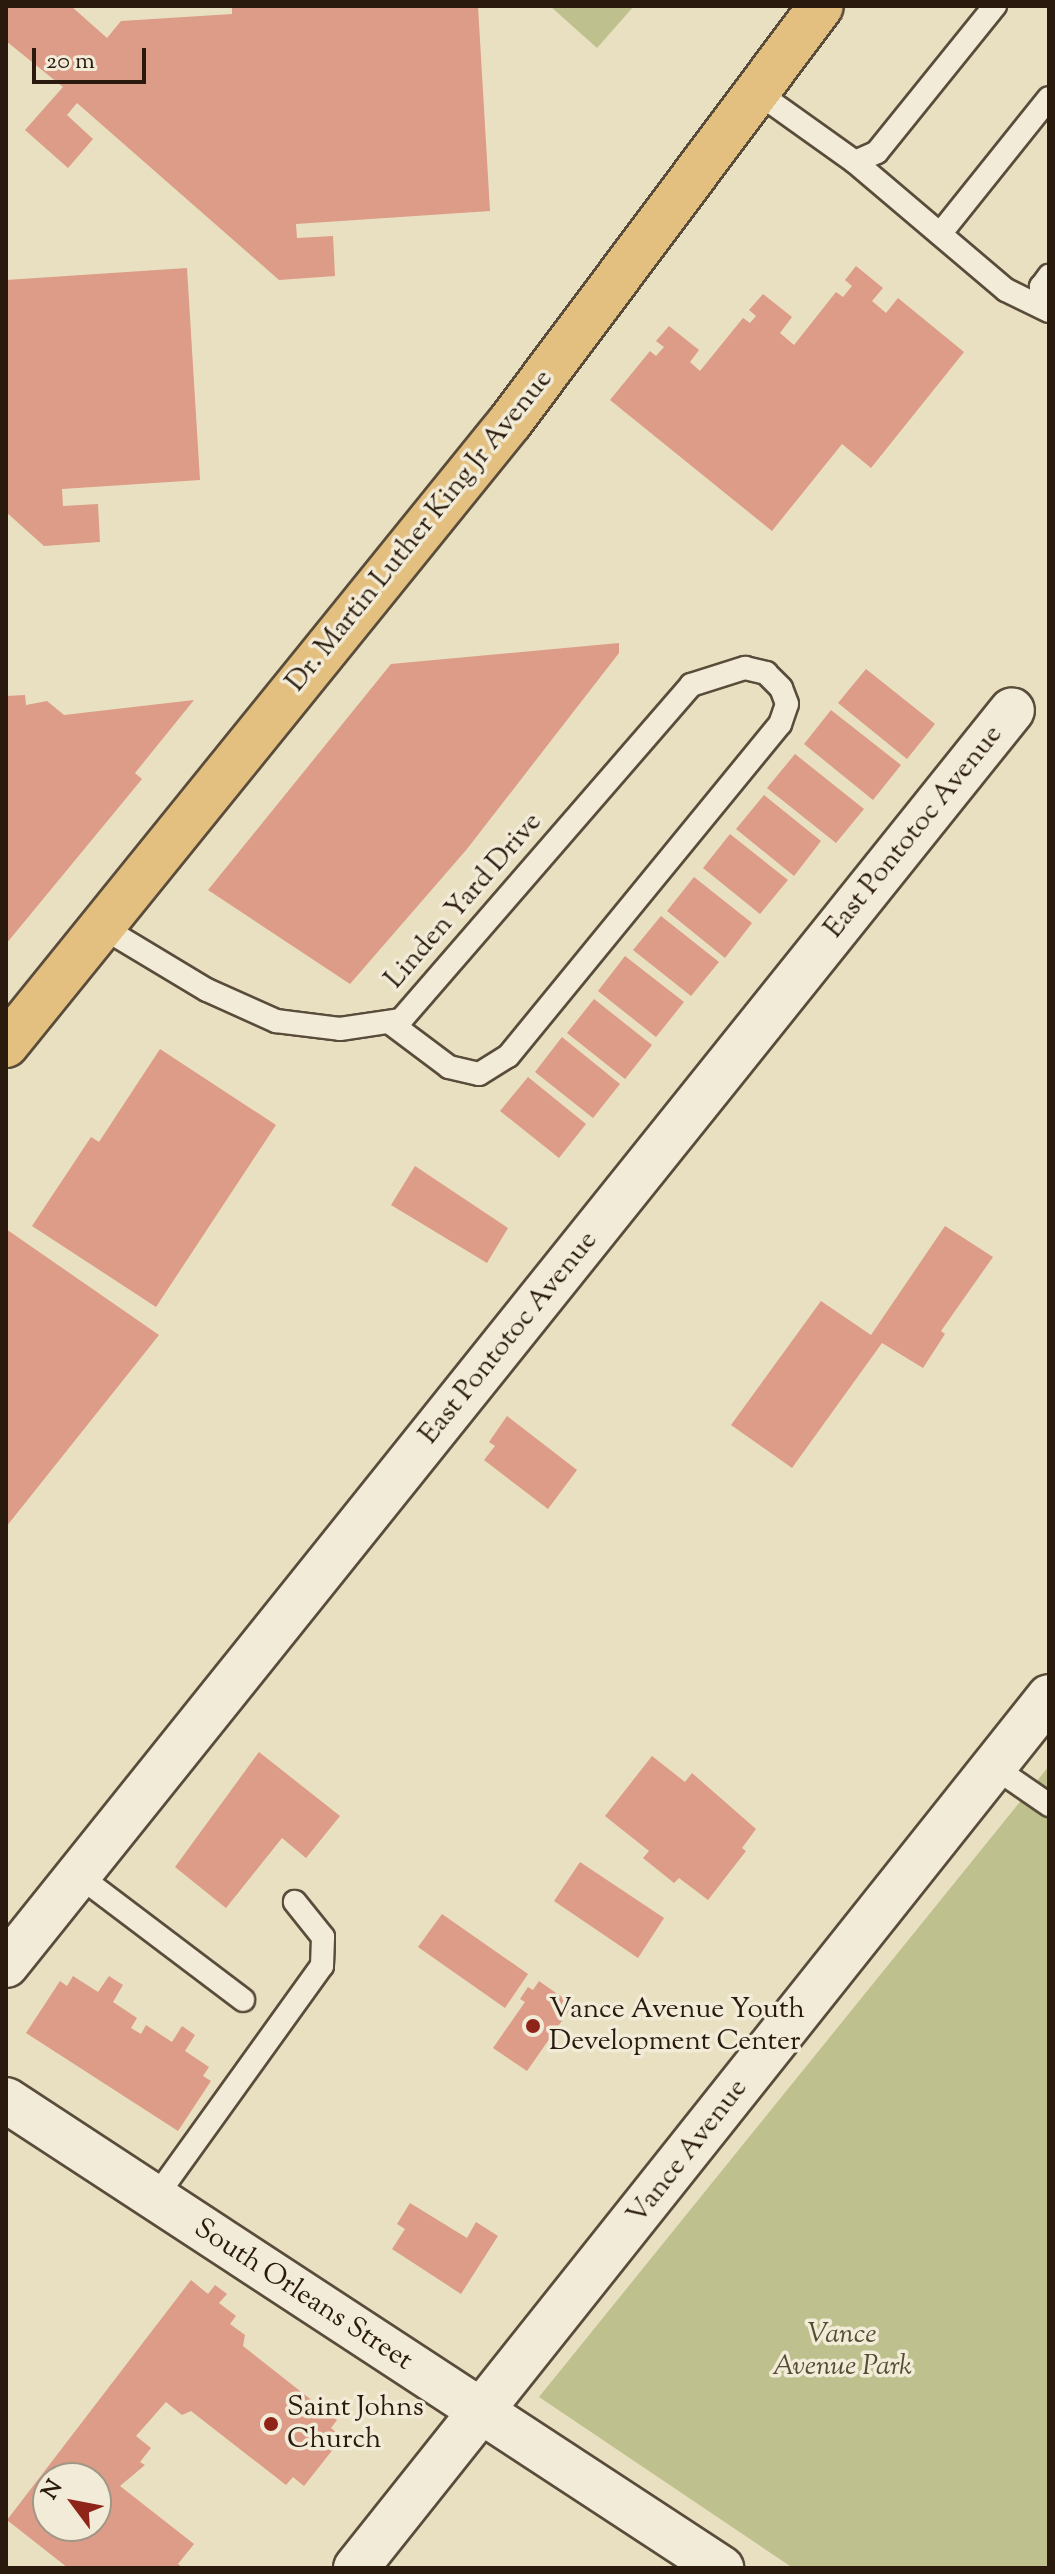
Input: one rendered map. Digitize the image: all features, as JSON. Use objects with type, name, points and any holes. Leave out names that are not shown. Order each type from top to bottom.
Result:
[{"type":"main road","name":"Dr. Martin Luther King Jr Avenue","points":[[6,1045],[510,422],[754,90],[821,6]]},
{"type":"street","name":"East Pontotoc Avenue","points":[[6,1965],[1012,710]]},
{"type":"street","name":"Vance Avenue","points":[[356,2568],[1049,1697]]},
{"type":"street","name":"South Orleans Street","points":[[6,2100],[721,2568]]},
{"type":"lane","points":[[855,162],[877,152],[995,6]]},
{"type":"lane","points":[[754,90],[855,162],[1006,290],[1048,310]]},
{"type":"lane","points":[[940,234],[1049,98]]},
{"type":"lane","points":[[1048,310],[1041,287],[1049,276]]},
{"type":"lane","name":"Linden Yard Drive","points":[[102,927],[207,990],[276,1021],[340,1029],[401,1020],[691,685],[745,668],[766,673],[781,688],[787,704],[780,724],[508,1056],[479,1074],[449,1067],[389,1022]]},
{"type":"lane","points":[[994,1767],[1049,1805]]},
{"type":"lane","points":[[78,1875],[243,2000]]},
{"type":"lane","points":[[155,2198],[322,1966],[323,1937],[295,1902]]},
{"type":"green space","points":[[550,6],[634,6],[597,48]]},
{"type":"green space","name":"Vance Avenue Park","points":[[1049,1766],[1049,2568],[793,2568],[539,2397]]},
{"type":"building","points":[[6,6],[71,6],[107,38],[121,21],[232,14],[232,6],[478,6],[490,211],[296,224],[297,238],[333,236],[335,276],[279,280],[77,103],[67,115],[93,139],[68,168],[25,130],[63,87],[6,41]]},
{"type":"building","points":[[856,266],[883,288],[872,301],[886,313],[898,298],[964,352],[871,468],[842,444],[772,531],[610,400],[650,351],[656,356],[664,347],[656,341],[669,326],[699,350],[690,362],[700,371],[743,318],[750,323],[756,316],[749,310],[763,294],[792,317],[780,333],[794,345],[836,292],[843,297],[852,286],[845,280]]},
{"type":"building","points":[[187,268],[200,480],[62,489],[63,506],[98,504],[100,542],[44,546],[6,512],[6,280]]},
{"type":"building","points":[[619,643],[619,653],[467,849],[350,984],[208,890],[391,664]]},
{"type":"building","points":[[866,669],[935,724],[907,759],[838,703]]},
{"type":"building","points":[[25,695],[26,705],[47,701],[64,715],[194,700],[135,773],[142,779],[6,944],[6,696]]},
{"type":"building","points":[[831,710],[901,765],[873,800],[804,744]]},
{"type":"building","points":[[795,754],[864,809],[836,843],[767,788]]},
{"type":"building","points":[[764,795],[821,841],[794,876],[736,829]]},
{"type":"building","points":[[730,834],[788,880],[760,914],[703,868]]},
{"type":"building","points":[[694,877],[752,923],[725,958],[667,911]]},
{"type":"building","points":[[661,916],[719,962],[691,996],[633,950]]},
{"type":"building","points":[[625,956],[684,1002],[656,1037],[598,991]]},
{"type":"building","points":[[594,999],[652,1045],[625,1079],[567,1033]]},
{"type":"building","points":[[562,1037],[620,1084],[593,1118],[535,1072]]},
{"type":"building","points":[[160,1049],[276,1125],[156,1307],[32,1226],[91,1137],[99,1142]]},
{"type":"building","points":[[528,1077],[586,1124],[559,1158],[500,1111]]},
{"type":"building","points":[[415,1166],[508,1228],[487,1263],[391,1205]]},
{"type":"building","points":[[945,1226],[993,1257],[941,1331],[945,1334],[923,1368],[882,1343],[792,1468],[731,1425],[821,1301],[871,1335]]},
{"type":"building","points":[[6,1229],[159,1335],[6,1527]]},
{"type":"building","points":[[507,1416],[577,1470],[548,1509],[484,1460],[495,1446],[489,1442]]},
{"type":"building","points":[[259,1752],[340,1816],[306,1858],[282,1838],[226,1908],[175,1867]]},
{"type":"building","points":[[652,1756],[685,1782],[692,1773],[756,1829],[742,1848],[746,1851],[708,1900],[679,1878],[674,1883],[643,1858],[649,1851],[605,1816]]},
{"type":"building","points":[[580,1862],[664,1918],[638,1958],[554,1901]]},
{"type":"building","points":[[442,1914],[528,1974],[505,2008],[418,1947]]},
{"type":"building","points":[[73,1976],[98,1992],[109,1976],[123,1985],[113,2002],[137,2018],[131,2028],[141,2034],[146,2025],[172,2042],[182,2026],[195,2035],[185,2051],[209,2067],[203,2076],[211,2081],[178,2131],[26,2033],[60,1981],[67,1986]]},
{"type":"building","name":"Vance Avenue Youth Development Center","points":[[539,1981],[573,2005],[527,2071],[493,2048],[525,2002],[520,1999],[528,1987],[533,1990]]},
{"type":"building","points":[[410,2203],[467,2238],[476,2222],[498,2236],[461,2294],[392,2249],[405,2229],[397,2224]]},
{"type":"building","name":"Saint Johns Church","points":[[191,2280],[208,2294],[215,2285],[227,2294],[219,2303],[236,2316],[230,2324],[245,2335],[243,2346],[337,2420],[331,2428],[342,2438],[304,2486],[293,2477],[286,2485],[191,2411],[182,2415],[166,2402],[136,2436],[151,2448],[140,2462],[145,2465],[120,2486],[194,2544],[178,2564],[183,2568],[68,2568],[35,2542],[112,2542],[112,2462],[51,2462]]},
{"type":"building","name":"Saint Johns Church","points":[[32,2487],[32,2540],[7,2520]]},
{"type":"place","name":"Vance Avenue Youth Development Center","points":[[533,2026]]},
{"type":"place","name":"Saint Johns Church","points":[[271,2424]]}]
